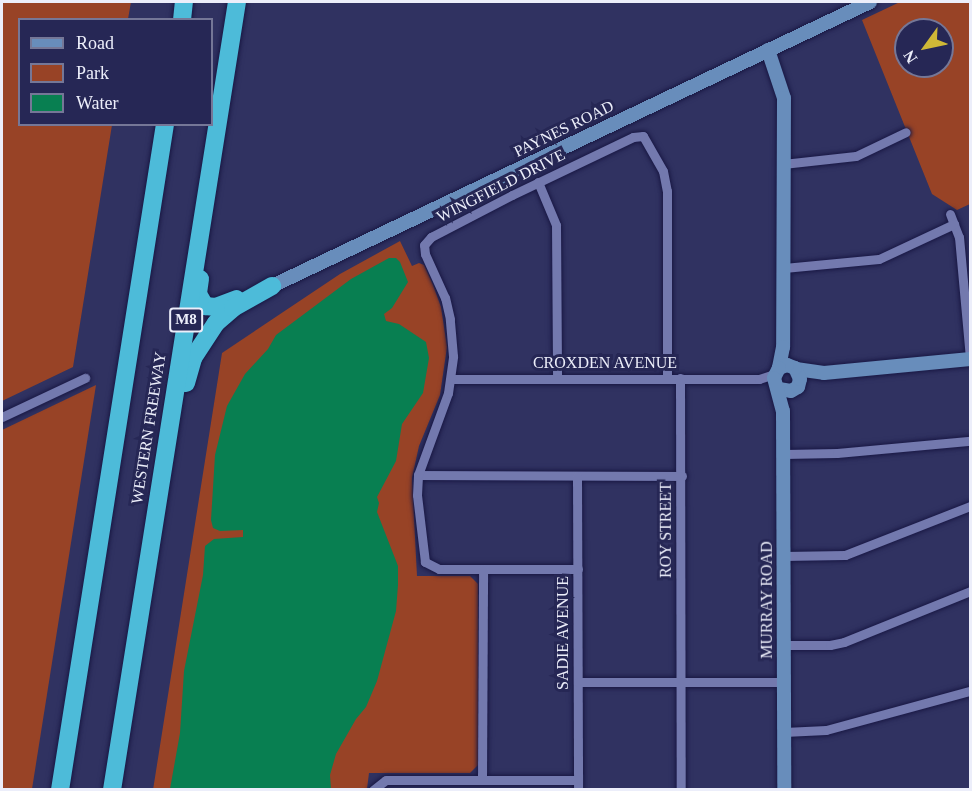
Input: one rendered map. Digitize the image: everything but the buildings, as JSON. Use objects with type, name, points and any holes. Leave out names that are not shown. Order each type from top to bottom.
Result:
[{"type":"highway","points":[[182,18],[184,2]]},
{"type":"highway","name":"WESTERN FREEWAY","points":[[112,789],[237,2]]},
{"type":"highway","points":[[217,123],[208,230],[198,287],[200,299],[205,306],[216,307],[272,286]]},
{"type":"highway","name":"WESTERN FREEWAY","points":[[60,789],[165,126]]},
{"type":"highway","points":[[151,543],[193,358],[207,334],[225,314],[272,286]]},
{"type":"street","name":"PAYNES ROAD","points":[[272,286],[870,2]]},
{"type":"street","name":"MURRAY ROAD","points":[[768,50],[784,98],[783,347],[786,378],[783,411],[784,789]]},
{"type":"street","points":[[783,164],[856,156],[906,132]]},
{"type":"street","name":"WINGFIELD DRIVE","points":[[578,569],[434,568],[426,561],[417,495],[418,475],[451,379],[453,356],[450,319],[444,298],[425,254],[424,245],[431,237],[538,182],[641,135],[646,138],[663,171],[667,191],[667,378]]},
{"type":"street","points":[[538,182],[556,225],[557,378]]},
{"type":"street","points":[[786,378],[970,358],[960,247],[950,214]]},
{"type":"street","points":[[784,268],[879,259],[954,224]]},
{"type":"street","points":[[2,417],[85,378]]},
{"type":"street","name":"ROY STREET","points":[[680,378],[681,789]]},
{"type":"street","name":"CROXDEN AVENUE","points":[[451,379],[786,378]]},
{"type":"street","points":[[784,454],[837,453],[970,441]]},
{"type":"street","points":[[418,475],[682,476]]},
{"type":"street","name":"SADIE AVENUE","points":[[577,476],[578,785]]},
{"type":"street","points":[[783,556],[845,555],[970,506]]},
{"type":"street","points":[[482,780],[483,569]]},
{"type":"street","points":[[783,645],[830,645],[844,642],[970,591]]},
{"type":"street","points":[[578,682],[784,682]]},
{"type":"street","points":[[784,732],[826,730],[970,691]]},
{"type":"street","points":[[373,789],[386,780],[482,780],[578,785]]},
{"type":"green space","points":[[2,2],[131,2],[128,18],[18,18],[18,126],[112,126],[73,367],[2,401]]},
{"type":"green space","points":[[900,2],[970,2],[970,204],[957,210],[932,194],[862,20]]},
{"type":"green space","points":[[400,241],[412,266],[419,263],[424,265],[433,285],[441,307],[447,347],[440,395],[419,446],[412,478],[417,576],[470,576],[478,584],[478,765],[470,773],[369,773],[367,789],[153,790],[222,353],[340,274]]},
{"type":"green space","points":[[96,385],[32,789],[2,789],[2,430]]},
{"type":"water","points":[[389,258],[396,258],[400,262],[408,282],[392,308],[384,314],[386,321],[399,324],[426,342],[429,358],[423,393],[402,424],[396,461],[377,497],[379,503],[377,512],[398,566],[398,585],[396,611],[377,681],[366,707],[356,719],[336,754],[330,775],[331,789],[170,789],[180,733],[184,671],[203,575],[205,546],[214,539],[243,537],[243,530],[220,531],[213,528],[211,520],[215,455],[227,406],[245,374],[268,349],[276,335],[351,279]]}]
